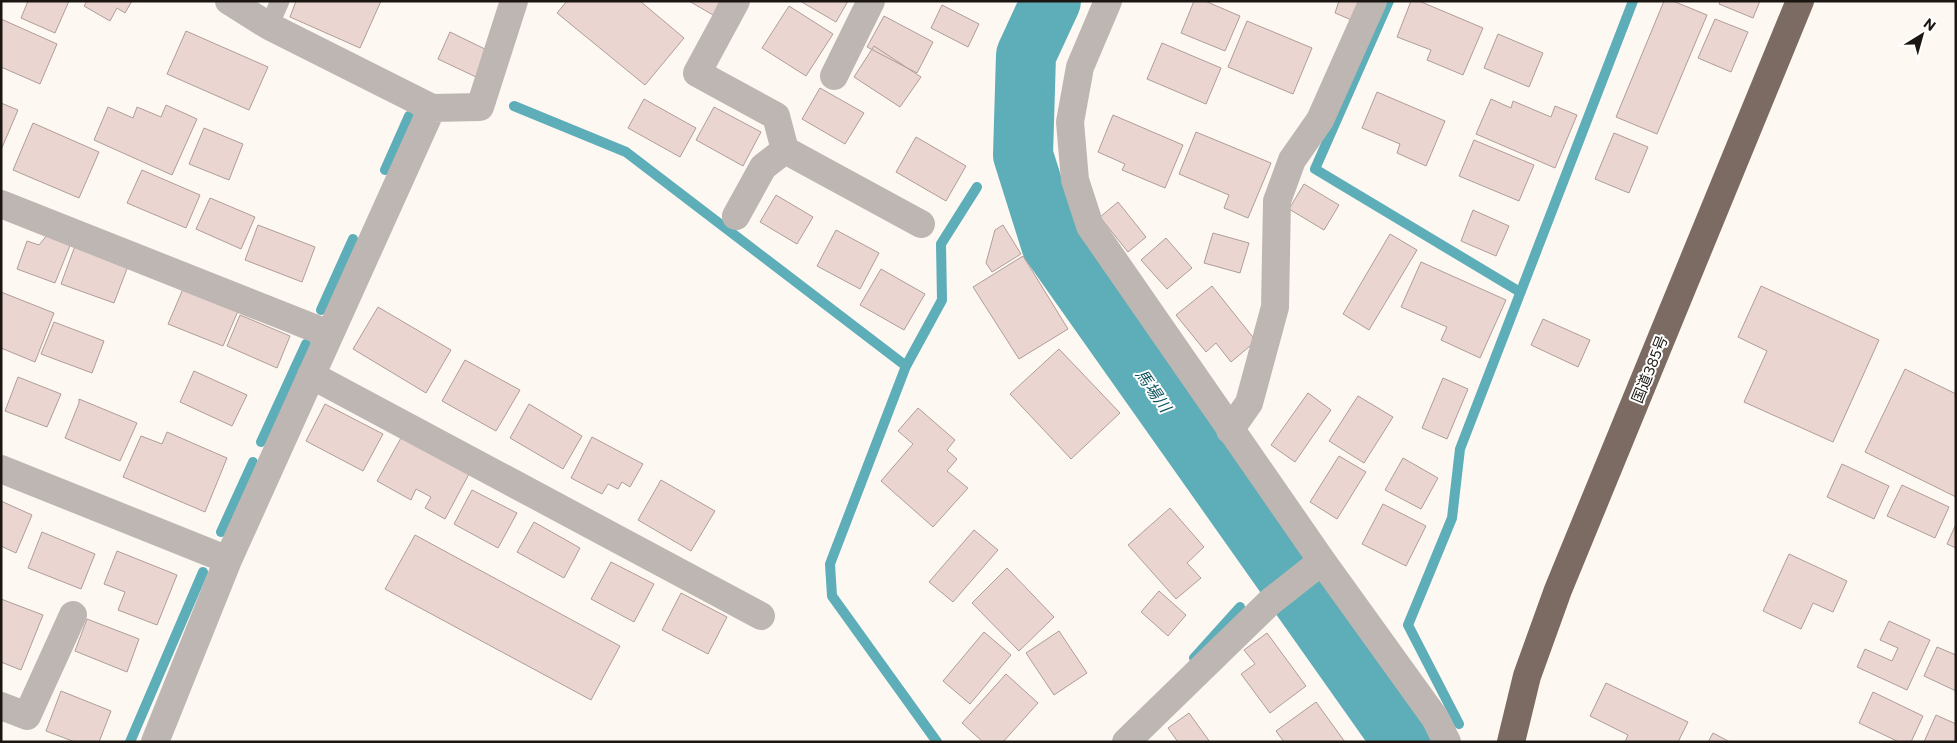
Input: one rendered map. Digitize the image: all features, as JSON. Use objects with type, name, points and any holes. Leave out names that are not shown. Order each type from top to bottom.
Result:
[{"type":"highway","name":"国道385号","points":[[1511,742],[1527,676],[1558,590],[1800,1]]},
{"type":"street","points":[[229,1],[269,26],[432,108],[480,107],[514,1]]},
{"type":"street","points":[[736,1],[698,72],[776,116],[785,150],[921,224]]},
{"type":"street","points":[[834,76],[872,1]]},
{"type":"street","points":[[1108,1],[1080,67],[1070,122],[1075,180],[1090,226],[1230,430],[1435,718],[1447,742]]},
{"type":"street","points":[[1230,430],[1249,403],[1275,307],[1277,201],[1292,160],[1320,120],[1373,1]]},
{"type":"street","points":[[155,742],[228,560],[432,108]]},
{"type":"street","points":[[736,216],[763,167],[785,150]]},
{"type":"street","points":[[1,204],[329,334]]},
{"type":"street","points":[[311,375],[761,616]]},
{"type":"street","points":[[1,469],[228,560]]},
{"type":"street","points":[[1142,736],[1270,602],[1322,561]]},
{"type":"street","points":[[1,706],[27,716],[73,615]]},
{"type":"lane","points":[[269,26],[280,1]]},
{"type":"building","points":[[28,1],[69,1],[55,33],[21,18]]},
{"type":"building","points":[[87,1],[132,1],[125,13],[117,8],[110,21],[84,6]]},
{"type":"building","points":[[296,1],[381,1],[360,48],[290,17]]},
{"type":"building","points":[[567,1],[640,1],[684,38],[645,85],[557,13]]},
{"type":"building","points":[[689,1],[720,1],[713,15]]},
{"type":"building","points":[[800,1],[848,1],[836,22]]},
{"type":"building","points":[[1194,1],[1205,1],[1240,16],[1225,51],[1181,33]]},
{"type":"building","points":[[1339,1],[1362,1],[1354,21],[1335,13]]},
{"type":"building","points":[[1411,1],[1419,1],[1483,28],[1463,75],[1427,60],[1431,50],[1397,37]]},
{"type":"building","points":[[1664,1],[1673,1],[1707,15],[1657,134],[1616,117]]},
{"type":"building","points":[[1720,1],[1760,1],[1753,18],[1719,4]]},
{"type":"building","points":[[942,5],[979,24],[968,47],[931,28]]},
{"type":"building","points":[[789,6],[833,34],[806,76],[762,48]]},
{"type":"building","points":[[884,16],[933,42],[917,73],[867,47]]},
{"type":"building","points":[[1,19],[57,44],[40,84],[1,67]]},
{"type":"building","points":[[1715,19],[1748,32],[1731,72],[1698,58]]},
{"type":"building","points":[[1247,21],[1312,48],[1293,94],[1228,67]]},
{"type":"building","points":[[186,31],[268,67],[249,110],[167,74]]},
{"type":"building","points":[[450,32],[489,51],[476,77],[438,59]]},
{"type":"building","points":[[1498,34],[1543,53],[1529,87],[1484,68]]},
{"type":"building","points":[[1162,43],[1221,68],[1206,104],[1147,79]]},
{"type":"building","points":[[874,46],[921,77],[900,107],[854,77]]},
{"type":"building","points":[[820,88],[864,113],[845,144],[802,119]]},
{"type":"building","points":[[1377,92],[1445,121],[1426,166],[1397,153],[1400,144],[1362,128]]},
{"type":"building","points":[[644,99],[696,128],[680,157],[628,128]]},
{"type":"building","points":[[1491,99],[1511,108],[1513,101],[1551,117],[1555,106],[1577,115],[1555,168],[1476,134]]},
{"type":"building","points":[[1,103],[18,110],[1,150]]},
{"type":"building","points":[[166,105],[197,119],[172,175],[94,140],[108,107],[133,118],[137,107],[161,117]]},
{"type":"building","points":[[714,107],[761,132],[743,166],[696,140]]},
{"type":"building","points":[[1113,115],[1183,145],[1165,188],[1122,170],[1125,164],[1098,152]]},
{"type":"building","points":[[33,123],[99,152],[79,198],[13,170]]},
{"type":"building","points":[[204,128],[243,144],[229,180],[189,164]]},
{"type":"building","points":[[1196,132],[1271,163],[1248,218],[1224,208],[1229,195],[1179,174]]},
{"type":"building","points":[[1614,133],[1648,147],[1629,193],[1595,179]]},
{"type":"building","points":[[916,137],[966,166],[946,201],[896,172]]},
{"type":"building","points":[[1474,140],[1534,165],[1519,201],[1459,176]]},
{"type":"building","points":[[142,170],[200,195],[186,228],[127,203]]},
{"type":"building","points":[[1304,184],[1339,205],[1324,230],[1289,209]]},
{"type":"building","points":[[776,195],[813,217],[797,244],[760,222]]},
{"type":"building","points":[[210,198],[255,217],[241,249],[196,229]]},
{"type":"building","points":[[1118,202],[1146,237],[1128,252],[1100,217]]},
{"type":"building","points":[[1473,210],[1509,226],[1496,256],[1461,241]]},
{"type":"building","points":[[258,225],[315,247],[302,282],[245,260]]},
{"type":"building","points":[[1003,225],[1021,254],[992,272],[986,263],[995,230]]},
{"type":"building","points":[[836,230],[879,253],[860,289],[817,266]]},
{"type":"building","points":[[1213,233],[1249,243],[1240,273],[1204,263]]},
{"type":"building","points":[[48,234],[71,243],[55,283],[17,269],[27,241],[39,245]]},
{"type":"building","points":[[1390,234],[1417,250],[1369,330],[1343,314]]},
{"type":"building","points":[[1166,238],[1192,268],[1167,289],[1141,260]]},
{"type":"building","points":[[75,246],[128,266],[114,303],[61,284]]},
{"type":"building","points":[[1023,256],[1068,329],[1019,359],[973,287]]},
{"type":"building","points":[[1421,262],[1506,300],[1480,358],[1441,340],[1447,327],[1401,307]]},
{"type":"building","points":[[881,269],[925,294],[904,330],[860,305]]},
{"type":"building","points":[[1212,286],[1256,341],[1231,362],[1216,343],[1206,352],[1176,315]]},
{"type":"building","points":[[1761,286],[1879,340],[1833,442],[1744,402],[1767,351],[1738,337]]},
{"type":"building","points":[[183,289],[238,311],[223,346],[168,324]]},
{"type":"building","points":[[1,292],[54,313],[35,362],[1,348]]},
{"type":"building","points":[[378,307],[451,350],[426,393],[353,349]]},
{"type":"building","points":[[240,315],[290,336],[277,368],[227,346]]},
{"type":"building","points":[[1543,319],[1590,340],[1578,367],[1531,345]]},
{"type":"building","points":[[54,322],[104,341],[92,373],[41,354]]},
{"type":"building","points":[[1059,349],[1120,413],[1071,459],[1010,394]]},
{"type":"building","points":[[465,360],[520,390],[496,431],[442,401]]},
{"type":"building","points":[[1905,369],[1956,394],[1956,497],[1865,452]]},
{"type":"building","points":[[194,371],[247,395],[232,426],[180,402]]},
{"type":"building","points":[[18,377],[61,394],[47,427],[5,411]]},
{"type":"building","points":[[1443,378],[1468,389],[1447,439],[1422,428]]},
{"type":"building","points":[[1308,393],[1331,410],[1295,462],[1271,445]]},
{"type":"building","points":[[1358,396],[1393,417],[1364,463],[1329,441]]},
{"type":"building","points":[[79,399],[137,423],[120,461],[65,438]]},
{"type":"building","points":[[325,404],[383,434],[363,471],[306,441]]},
{"type":"building","points":[[529,404],[582,436],[563,469],[510,438]]},
{"type":"building","points":[[918,408],[955,440],[947,450],[957,459],[947,471],[968,488],[933,527],[881,481],[913,444],[898,431]]},
{"type":"building","points":[[167,432],[227,458],[205,512],[123,477],[141,436],[162,444]]},
{"type":"building","points":[[592,437],[643,464],[630,487],[622,482],[618,489],[608,484],[602,494],[571,478]]},
{"type":"building","points":[[401,438],[469,474],[445,519],[425,508],[431,497],[416,489],[411,500],[377,481]]},
{"type":"building","points":[[1339,456],[1366,472],[1337,519],[1310,502]]},
{"type":"building","points":[[1403,458],[1438,478],[1421,509],[1385,490]]},
{"type":"building","points":[[1842,464],[1889,486],[1874,519],[1827,497]]},
{"type":"building","points":[[661,480],[715,511],[691,551],[638,520]]},
{"type":"building","points":[[1902,485],[1949,507],[1935,538],[1887,516]]},
{"type":"building","points":[[472,490],[517,513],[498,548],[454,524]]},
{"type":"building","points":[[1,501],[32,515],[16,553],[1,546]]},
{"type":"building","points":[[1383,504],[1426,526],[1406,566],[1362,544]]},
{"type":"building","points":[[1170,508],[1204,547],[1187,563],[1201,578],[1176,599],[1128,545]]},
{"type":"building","points":[[534,522],[580,548],[564,578],[517,552]]},
{"type":"building","points":[[1956,524],[1956,548],[1947,544]]},
{"type":"building","points":[[974,530],[998,550],[953,602],[929,582]]},
{"type":"building","points":[[42,532],[95,554],[81,589],[28,568]]},
{"type":"building","points":[[415,535],[620,646],[591,700],[385,589]]},
{"type":"building","points":[[117,551],[177,575],[157,625],[118,610],[125,592],[104,584]]},
{"type":"building","points":[[1789,554],[1847,581],[1833,612],[1813,603],[1801,629],[1763,611]]},
{"type":"building","points":[[611,562],[654,584],[634,622],[591,599]]},
{"type":"building","points":[[1007,568],[1054,617],[1019,651],[972,603]]},
{"type":"building","points":[[1159,591],[1186,615],[1168,636],[1141,612]]},
{"type":"building","points":[[681,593],[727,617],[708,654],[662,630]]},
{"type":"building","points":[[1,599],[43,615],[21,670],[1,662]]},
{"type":"building","points":[[87,619],[139,639],[127,672],[75,651]]},
{"type":"building","points":[[1889,621],[1930,640],[1907,690],[1857,667],[1865,649],[1892,661],[1898,648],[1880,640]]},
{"type":"building","points":[[1059,631],[1087,673],[1054,695],[1026,653]]},
{"type":"building","points":[[984,632],[1011,655],[970,704],[943,681]]},
{"type":"building","points":[[1267,633],[1306,686],[1270,713],[1241,674],[1255,664],[1244,650]]},
{"type":"building","points":[[1937,647],[1956,655],[1956,691],[1924,676]]},
{"type":"building","points":[[1006,674],[1038,703],[1003,742],[983,742],[962,723]]},
{"type":"building","points":[[1606,683],[1688,722],[1678,742],[1625,742],[1628,735],[1590,716]]},
{"type":"building","points":[[61,691],[111,711],[99,742],[75,742],[46,731]]},
{"type":"building","points":[[1873,692],[1923,716],[1911,742],[1899,742],[1859,723]]},
{"type":"building","points":[[1316,702],[1345,742],[1284,742],[1276,731]]},
{"type":"building","points":[[1189,713],[1210,742],[1178,742],[1168,728]]},
{"type":"building","points":[[1936,715],[1956,724],[1956,742],[1924,742]]},
{"type":"building","points":[[1713,733],[1730,742],[1708,742]]},
{"type":"waterway","name":"馬場川","points":[[1051,1],[1026,55],[1023,155],[1051,244],[1403,742]]},
{"type":"waterway","points":[[1389,1],[1315,169],[1520,292]]},
{"type":"waterway","points":[[1459,724],[1408,625],[1452,518],[1460,449],[1633,1]]},
{"type":"waterway","points":[[514,106],[626,152],[906,366]]},
{"type":"waterway","points":[[385,170],[409,116]]},
{"type":"waterway","points":[[937,742],[832,596],[830,564],[906,366],[942,300],[941,244],[977,187]]},
{"type":"waterway","points":[[321,310],[353,239]]},
{"type":"waterway","points":[[261,442],[306,344]]},
{"type":"waterway","points":[[221,532],[253,462]]},
{"type":"waterway","points":[[130,742],[203,572]]},
{"type":"waterway","points":[[1194,658],[1240,607]]}]
